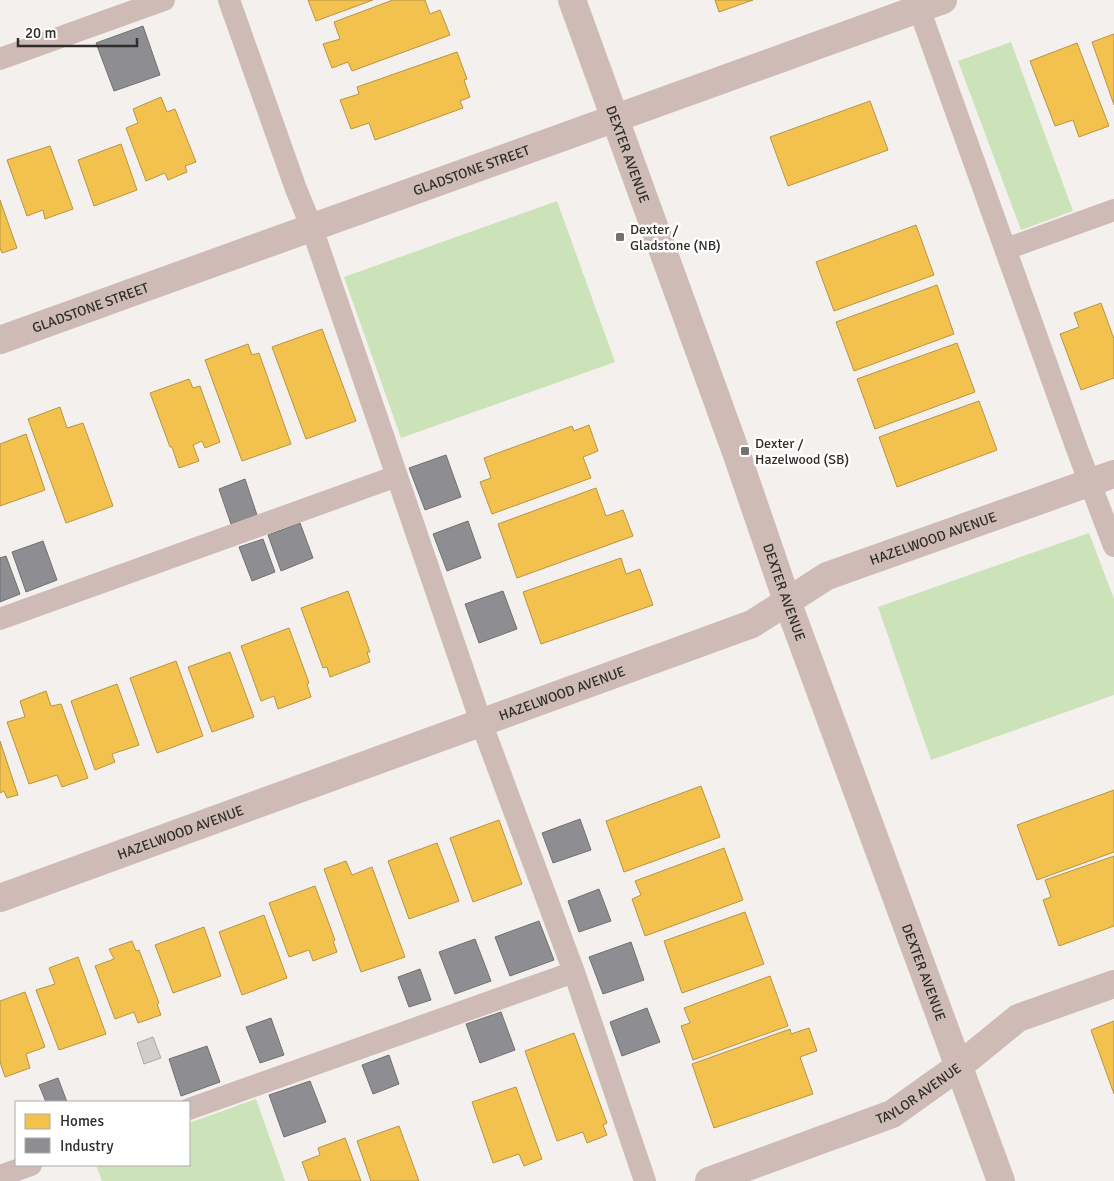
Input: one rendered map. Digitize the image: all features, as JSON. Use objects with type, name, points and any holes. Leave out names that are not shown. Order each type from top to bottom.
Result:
[{"type":"street","name":"DEXTER AVENUE","points":[[572,0],[737,455],[787,601],[1001,1181]]},
{"type":"street","name":"GLADSTONE STREET","points":[[0,340],[615,119],[926,3]]},
{"type":"street","name":"HAZELWOOD AVENUE","points":[[0,898],[752,624],[827,576],[1102,478]]},
{"type":"street","name":"TAYLOR AVENUE","points":[[709,1181],[892,1114],[958,1067],[1018,1018],[1114,984]]},
{"type":"lane","points":[[0,59],[164,0]]},
{"type":"lane","points":[[229,0],[296,189],[312,228],[481,722],[574,972],[645,1181]]},
{"type":"lane","points":[[926,3],[1006,249],[1102,478],[1114,546]]},
{"type":"lane","points":[[1006,249],[1114,210]]},
{"type":"lane","points":[[0,620],[396,476]]},
{"type":"lane","points":[[190,1109],[574,972]]},
{"type":"lane","points":[[0,1176],[28,1166]]},
{"type":"green space","points":[[1011,42],[1073,211],[1021,230],[958,61]]},
{"type":"green space","points":[[557,201],[615,362],[401,438],[344,277]]},
{"type":"green space","points":[[1089,533],[1114,599],[1114,695],[931,760],[878,607]]},
{"type":"green space","points":[[256,1099],[285,1181],[102,1181],[96,1166],[190,1166],[190,1123]]},
{"type":"building: Homes","points":[[308,0],[373,0],[316,21]]},
{"type":"building: Homes","points":[[393,0],[425,0],[430,14],[440,10],[450,35],[352,71],[348,62],[332,68],[323,44],[340,39],[334,22]]},
{"type":"building: Homes","points":[[715,0],[753,0],[719,12]]},
{"type":"building: Homes","points":[[1114,34],[1114,105],[1092,42]]},
{"type":"building: Homes","points":[[1077,43],[1109,126],[1079,137],[1073,120],[1055,126],[1030,61]]},
{"type":"building: Homes","points":[[457,52],[467,79],[464,80],[470,97],[460,101],[463,108],[375,140],[369,123],[351,129],[340,100],[359,94],[357,87]]},
{"type":"building: Homes","points":[[161,97],[167,112],[175,109],[196,162],[185,166],[187,172],[168,180],[165,173],[146,181],[126,128],[138,123],[133,109]]},
{"type":"building: Homes","points":[[870,101],[888,150],[788,186],[770,137]]},
{"type":"building: Homes","points":[[121,144],[137,190],[94,206],[78,160]]},
{"type":"building: Homes","points":[[50,146],[73,209],[45,219],[43,210],[27,216],[7,160]]},
{"type":"building: Homes","points":[[0,200],[17,248],[2,253],[0,248]]},
{"type":"building: Homes","points":[[916,225],[934,275],[834,311],[816,262]]},
{"type":"building: Homes","points":[[937,285],[954,334],[854,371],[836,322]]},
{"type":"building: Homes","points":[[1101,303],[1114,339],[1114,378],[1081,390],[1060,334],[1079,327],[1074,313]]},
{"type":"building: Homes","points":[[322,329],[356,421],[306,439],[272,347]]},
{"type":"building: Homes","points":[[957,343],[975,392],[875,429],[857,379]]},
{"type":"building: Homes","points":[[248,344],[252,355],[259,353],[291,444],[242,461],[205,360]]},
{"type":"building: Homes","points":[[189,379],[193,388],[200,386],[220,442],[205,448],[202,441],[193,445],[199,461],[179,468],[150,393]]},
{"type":"building: Homes","points":[[979,401],[997,450],[897,487],[879,437]]},
{"type":"building: Homes","points":[[60,407],[67,428],[83,423],[113,506],[66,523],[28,419]]},
{"type":"building: Homes","points":[[589,425],[598,451],[583,457],[591,478],[492,514],[480,482],[491,478],[484,458],[572,426],[574,431]]},
{"type":"building: Homes","points":[[26,434],[45,490],[0,506],[0,444]]},
{"type":"building: Homes","points":[[596,488],[606,516],[623,510],[633,536],[517,578],[498,524]]},
{"type":"building: Homes","points":[[621,558],[626,574],[640,569],[653,605],[541,644],[523,592]]},
{"type":"building: Homes","points":[[348,591],[370,652],[367,652],[370,662],[330,677],[327,667],[323,668],[301,608]]},
{"type":"building: Homes","points":[[289,628],[309,683],[307,684],[311,697],[278,709],[274,696],[261,701],[241,646]]},
{"type":"building: Homes","points":[[230,652],[254,717],[212,732],[188,667]]},
{"type":"building: Homes","points":[[176,661],[203,736],[157,753],[130,678]]},
{"type":"building: Homes","points":[[117,684],[139,745],[112,754],[115,762],[95,770],[71,701]]},
{"type":"building: Homes","points":[[46,691],[51,706],[61,704],[88,778],[62,787],[57,775],[29,784],[7,722],[25,717],[20,701]]},
{"type":"building: Homes","points":[[0,741],[18,795],[7,798],[4,791],[0,793]]},
{"type":"building: Homes","points":[[701,786],[720,837],[624,872],[606,821]]},
{"type":"building: Homes","points":[[1114,790],[1114,852],[1037,880],[1017,825]]},
{"type":"building: Homes","points":[[499,820],[522,884],[473,902],[450,838]]},
{"type":"building: Homes","points":[[437,843],[459,901],[409,919],[388,861]]},
{"type":"building: Homes","points":[[724,848],[743,900],[645,936],[632,899],[641,895],[635,881]]},
{"type":"building: Homes","points":[[1114,856],[1114,926],[1059,946],[1043,900],[1051,897],[1045,880]]},
{"type":"building: Homes","points":[[346,861],[352,875],[372,867],[405,957],[361,972],[324,869]]},
{"type":"building: Homes","points":[[315,886],[335,940],[333,941],[337,952],[313,961],[309,950],[289,957],[269,903]]},
{"type":"building: Homes","points":[[745,912],[764,964],[682,993],[664,941]]},
{"type":"building: Homes","points":[[264,915],[287,978],[242,995],[219,932]]},
{"type":"building: Homes","points":[[204,927],[221,976],[173,993],[155,945]]},
{"type":"building: Homes","points":[[132,941],[136,951],[139,950],[159,1003],[157,1004],[161,1015],[138,1023],[134,1012],[115,1019],[95,966],[114,959],[109,949]]},
{"type":"building: Homes","points":[[78,957],[106,1034],[59,1050],[36,990],[55,984],[49,968]]},
{"type":"building: Homes","points":[[770,976],[788,1026],[693,1060],[681,1026],[690,1023],[684,1008]]},
{"type":"building: Homes","points":[[25,992],[45,1047],[26,1054],[30,1068],[5,1077],[0,1062],[0,1001]]},
{"type":"building: Homes","points":[[1114,1021],[1114,1094],[1091,1030]]},
{"type":"building: Homes","points":[[809,1028],[817,1051],[800,1057],[813,1094],[714,1128],[692,1064],[790,1029],[791,1034]]},
{"type":"building: Homes","points":[[574,1033],[607,1123],[603,1125],[607,1135],[587,1143],[583,1132],[557,1141],[525,1051]]},
{"type":"building: Homes","points":[[516,1087],[542,1159],[524,1166],[519,1154],[493,1163],[472,1102]]},
{"type":"building: Homes","points":[[399,1126],[419,1181],[371,1181],[357,1141]]},
{"type":"building: Homes","points":[[345,1138],[361,1181],[309,1181],[302,1162],[320,1155],[318,1148]]},
{"type":"building: Industry","points":[[143,26],[160,75],[114,91],[96,43]]},
{"type":"building: Industry","points":[[446,455],[461,497],[425,510],[409,468]]},
{"type":"building: Industry","points":[[245,479],[257,515],[231,524],[219,489]]},
{"type":"building: Industry","points":[[468,521],[481,558],[447,571],[433,534]]},
{"type":"building: Industry","points":[[300,523],[313,558],[281,571],[268,535]]},
{"type":"building: Industry","points":[[263,539],[275,572],[252,581],[239,547]]},
{"type":"building: Industry","points":[[43,541],[57,580],[26,592],[12,552]]},
{"type":"building: Industry","points":[[6,556],[20,594],[0,602],[0,558]]},
{"type":"building: Industry","points":[[503,591],[517,629],[479,643],[465,604]]},
{"type":"building: Industry","points":[[580,819],[591,850],[553,863],[542,833]]},
{"type":"building: Industry","points":[[599,889],[611,921],[579,932],[568,901]]},
{"type":"building: Industry","points":[[539,921],[554,960],[510,976],[495,937]]},
{"type":"building: Industry","points":[[475,939],[491,981],[455,994],[439,952]]},
{"type":"building: Industry","points":[[631,942],[644,980],[603,994],[589,957]]},
{"type":"building: Industry","points":[[420,969],[431,1000],[409,1007],[398,977]]},
{"type":"building: Industry","points":[[647,1008],[660,1042],[622,1056],[610,1022]]},
{"type":"building: Industry","points":[[501,1012],[515,1050],[480,1063],[466,1024]]},
{"type":"building: Industry","points":[[271,1018],[284,1055],[260,1063],[246,1027]]},
{"type":"building: Industry","points":[[207,1046],[220,1082],[181,1096],[169,1059]]},
{"type":"building: Industry","points":[[389,1055],[399,1084],[373,1094],[362,1065]]},
{"type":"building: Industry","points":[[58,1078],[67,1101],[46,1101],[39,1085]]},
{"type":"building: Industry","points":[[310,1081],[326,1122],[284,1137],[269,1095]]},
{"type":"building: Other","points":[[153,1037],[161,1058],[144,1064],[137,1043]]},
{"type":"place","name":"Dexter / Gladstone (NB)","points":[[620,237]]},
{"type":"place","name":"Dexter / Hazelwood (SB)","points":[[745,451]]}]
